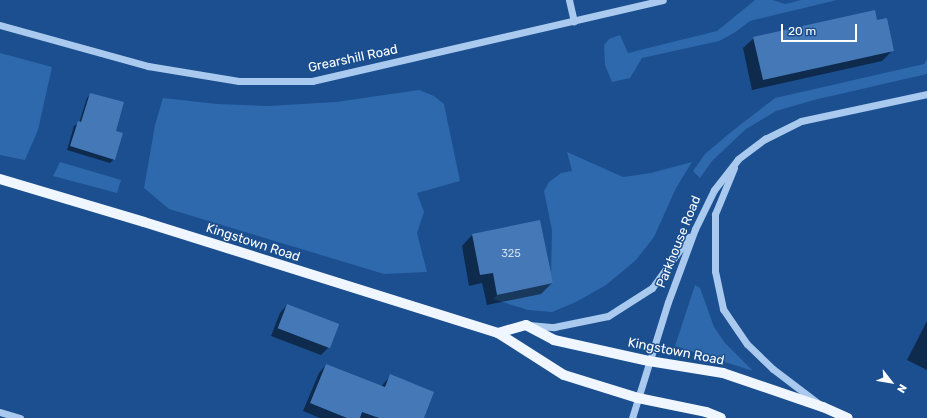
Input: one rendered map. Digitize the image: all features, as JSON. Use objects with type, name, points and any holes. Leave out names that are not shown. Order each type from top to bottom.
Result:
[{"type":"main road","name":"Kingstown Road","points":[[0,179],[144,222],[498,333],[564,374],[638,398],[706,412],[721,418]]},
{"type":"main road","name":"Kingstown Road","points":[[526,325],[554,340],[649,361],[724,373],[824,407],[848,418]]},
{"type":"main road","points":[[498,333],[526,325]]},
{"type":"street","points":[[569,0],[574,21]]},
{"type":"street","name":"Grearshill Road","points":[[0,24],[148,66],[239,81],[312,81],[664,0]]},
{"type":"street","name":"Parkhouse Road","points":[[632,418],[668,302],[695,229],[714,190],[738,159],[765,139],[801,121],[927,94]]},
{"type":"street","points":[[738,159],[715,214],[715,271],[723,309],[747,344],[773,369],[824,407]]},
{"type":"street","points":[[526,325],[554,327],[608,316],[652,288],[695,229]]},
{"type":"street","points":[[0,412],[20,418]]},
{"type":"shaded area","points":[[755,0],[773,0],[785,4],[801,0],[837,0],[750,21],[734,33],[719,41],[642,58],[630,78],[612,82],[605,65],[604,45],[609,39],[620,35],[628,53],[717,31]]},
{"type":"shaded area","points":[[0,53],[52,67],[38,130],[25,160],[0,155]]},
{"type":"shaded area","points":[[927,59],[927,74],[814,100],[776,111],[746,129],[712,161],[700,178],[693,171],[705,154],[775,98],[924,64]]},
{"type":"shaded area","points":[[419,90],[434,96],[444,104],[460,181],[417,193],[424,212],[417,233],[427,272],[384,274],[169,209],[144,188],[155,125],[163,98],[217,104],[268,106],[336,102]]},
{"type":"shaded area","points":[[567,152],[623,177],[651,173],[692,162],[676,188],[654,237],[636,260],[606,285],[576,302],[552,312],[528,310],[493,299],[497,295],[553,283],[551,274],[552,230],[544,191],[549,182],[561,173],[572,171]]},
{"type":"shaded area","points":[[60,162],[121,180],[117,193],[53,176]]},
{"type":"shaded area","points":[[695,285],[700,288],[714,327],[725,343],[753,371],[675,346]]},
{"type":"building","points":[[875,10],[877,20],[887,18],[894,51],[763,80],[753,37]]},
{"type":"building","points":[[90,93],[124,102],[116,131],[123,133],[115,160],[70,146],[78,121],[81,122]]},
{"type":"building","points":[[540,220],[553,283],[497,295],[493,273],[480,275],[472,234]]},
{"type":"building","points":[[287,304],[339,324],[330,348],[278,328]]},
{"type":"building","points":[[326,364],[385,387],[390,374],[434,392],[424,418],[379,418],[362,412],[360,418],[347,418],[310,403]]}]
